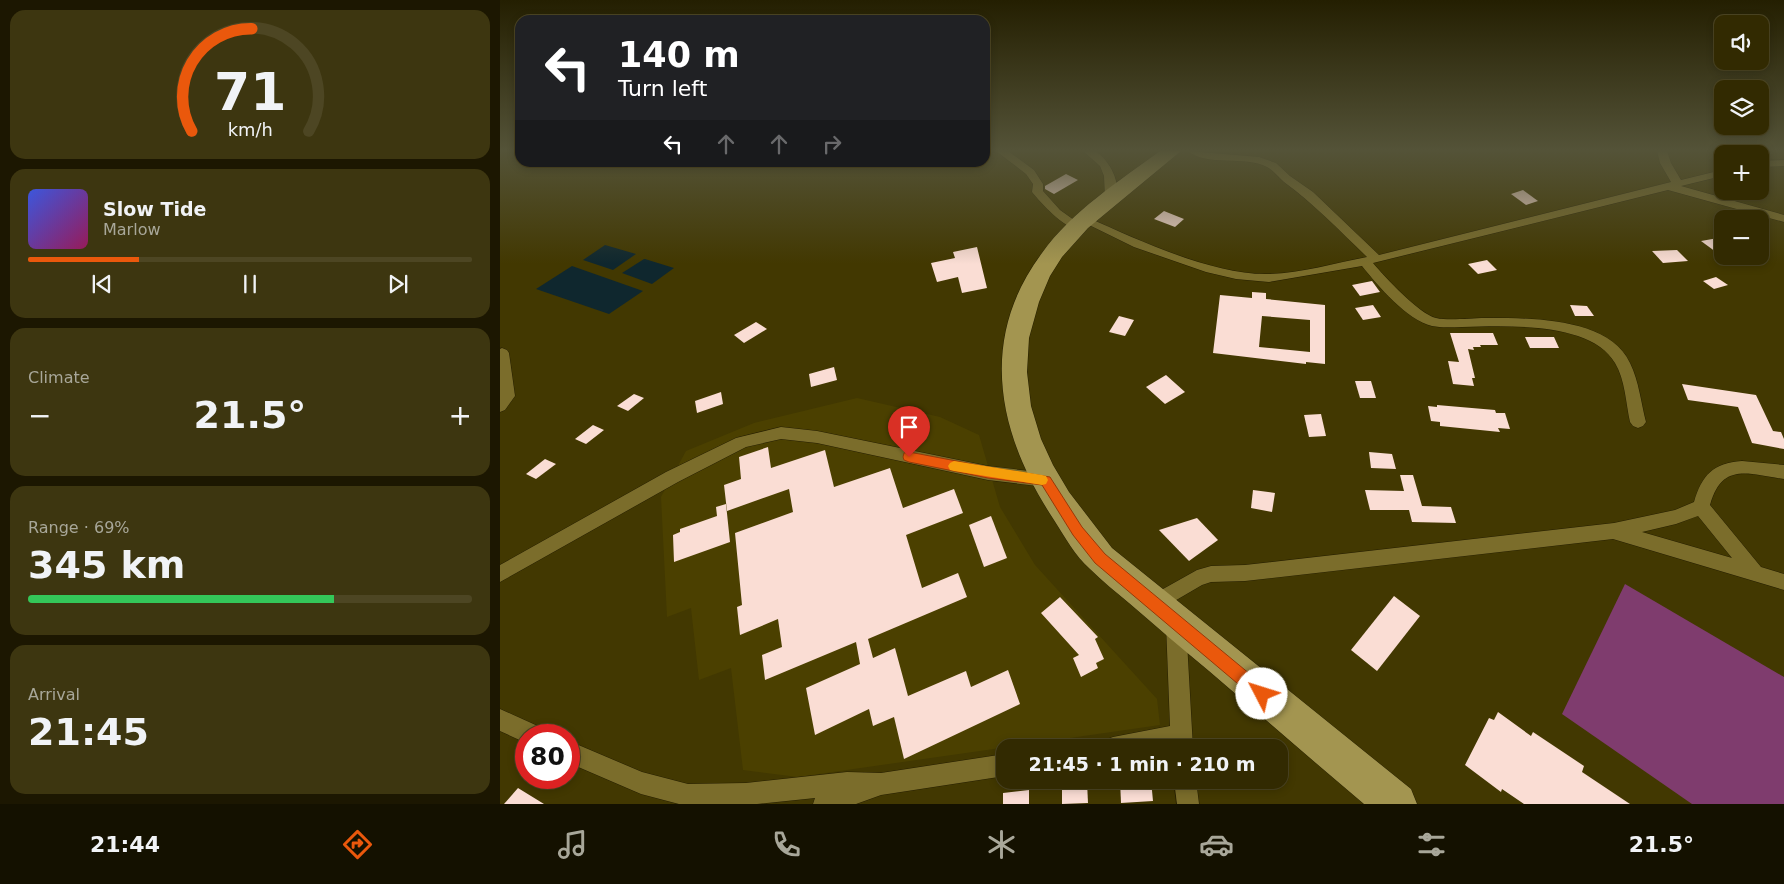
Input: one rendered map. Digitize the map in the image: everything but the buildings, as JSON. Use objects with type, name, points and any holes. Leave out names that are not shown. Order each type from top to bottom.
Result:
[{"type":"highway","points":[[1123,189],[1081,223],[1052,254],[1040,273],[1020,318],[1015,340],[1014,368],[1022,430],[1037,465],[1077,531],[1100,558],[1153,604],[1396,804]]},
{"type":"street","points":[[1037,189],[1037,192],[1045,198],[1056,212],[1081,223],[1210,269],[1236,275],[1269,278],[1370,260],[1654,189]]},
{"type":"street","points":[[1110,189],[1111,198]]},
{"type":"street","points":[[1301,189],[1309,194],[1370,260],[1378,278],[1432,322],[1548,324],[1588,335],[1615,352],[1623,363],[1638,422]]},
{"type":"street","points":[[1686,189],[1784,219]]},
{"type":"street","points":[[500,406],[508,396],[502,353]]},
{"type":"street","points":[[500,574],[672,477],[742,442],[781,434],[817,437],[959,467],[1046,480]]},
{"type":"street","points":[[1755,573],[1701,507],[1704,490],[1708,481],[1728,468],[1746,467],[1784,472]]},
{"type":"street","points":[[1153,604],[1197,578],[1211,574],[1245,573],[1614,531],[1676,517],[1701,507]]},
{"type":"street","points":[[1614,531],[1784,582]]},
{"type":"street","points":[[1176,623],[1181,739]]},
{"type":"street","points":[[500,720],[515,727]]},
{"type":"street","points":[[580,757],[641,783],[688,795],[746,794],[847,784],[881,784],[996,766]]},
{"type":"street","points":[[824,804],[881,784]]},
{"type":"street","points":[[1187,789],[1188,804]]},
{"type":"shaded area","points":[[857,398],[940,417],[979,435],[1000,507],[1035,565],[1157,699],[1160,725],[1063,739],[996,739],[996,749],[798,777],[743,770],[731,668],[699,680],[691,608],[667,617],[661,497],[686,451],[754,423]]},
{"type":"shaded area","points":[[1625,584],[1784,677],[1784,804],[1692,804],[1562,714]]},
{"type":"water","points":[[605,245],[636,254],[613,270],[583,260]]},
{"type":"water","points":[[644,259],[674,268],[652,284],[622,273]]},
{"type":"water","points":[[572,266],[643,291],[609,314],[536,289]]},
{"type":"slow traffic","points":[[954,466],[1042,480]]},
{"type":"route","points":[[909,457],[988,472],[1046,480],[1077,531],[1100,558],[1262,694]]}]
